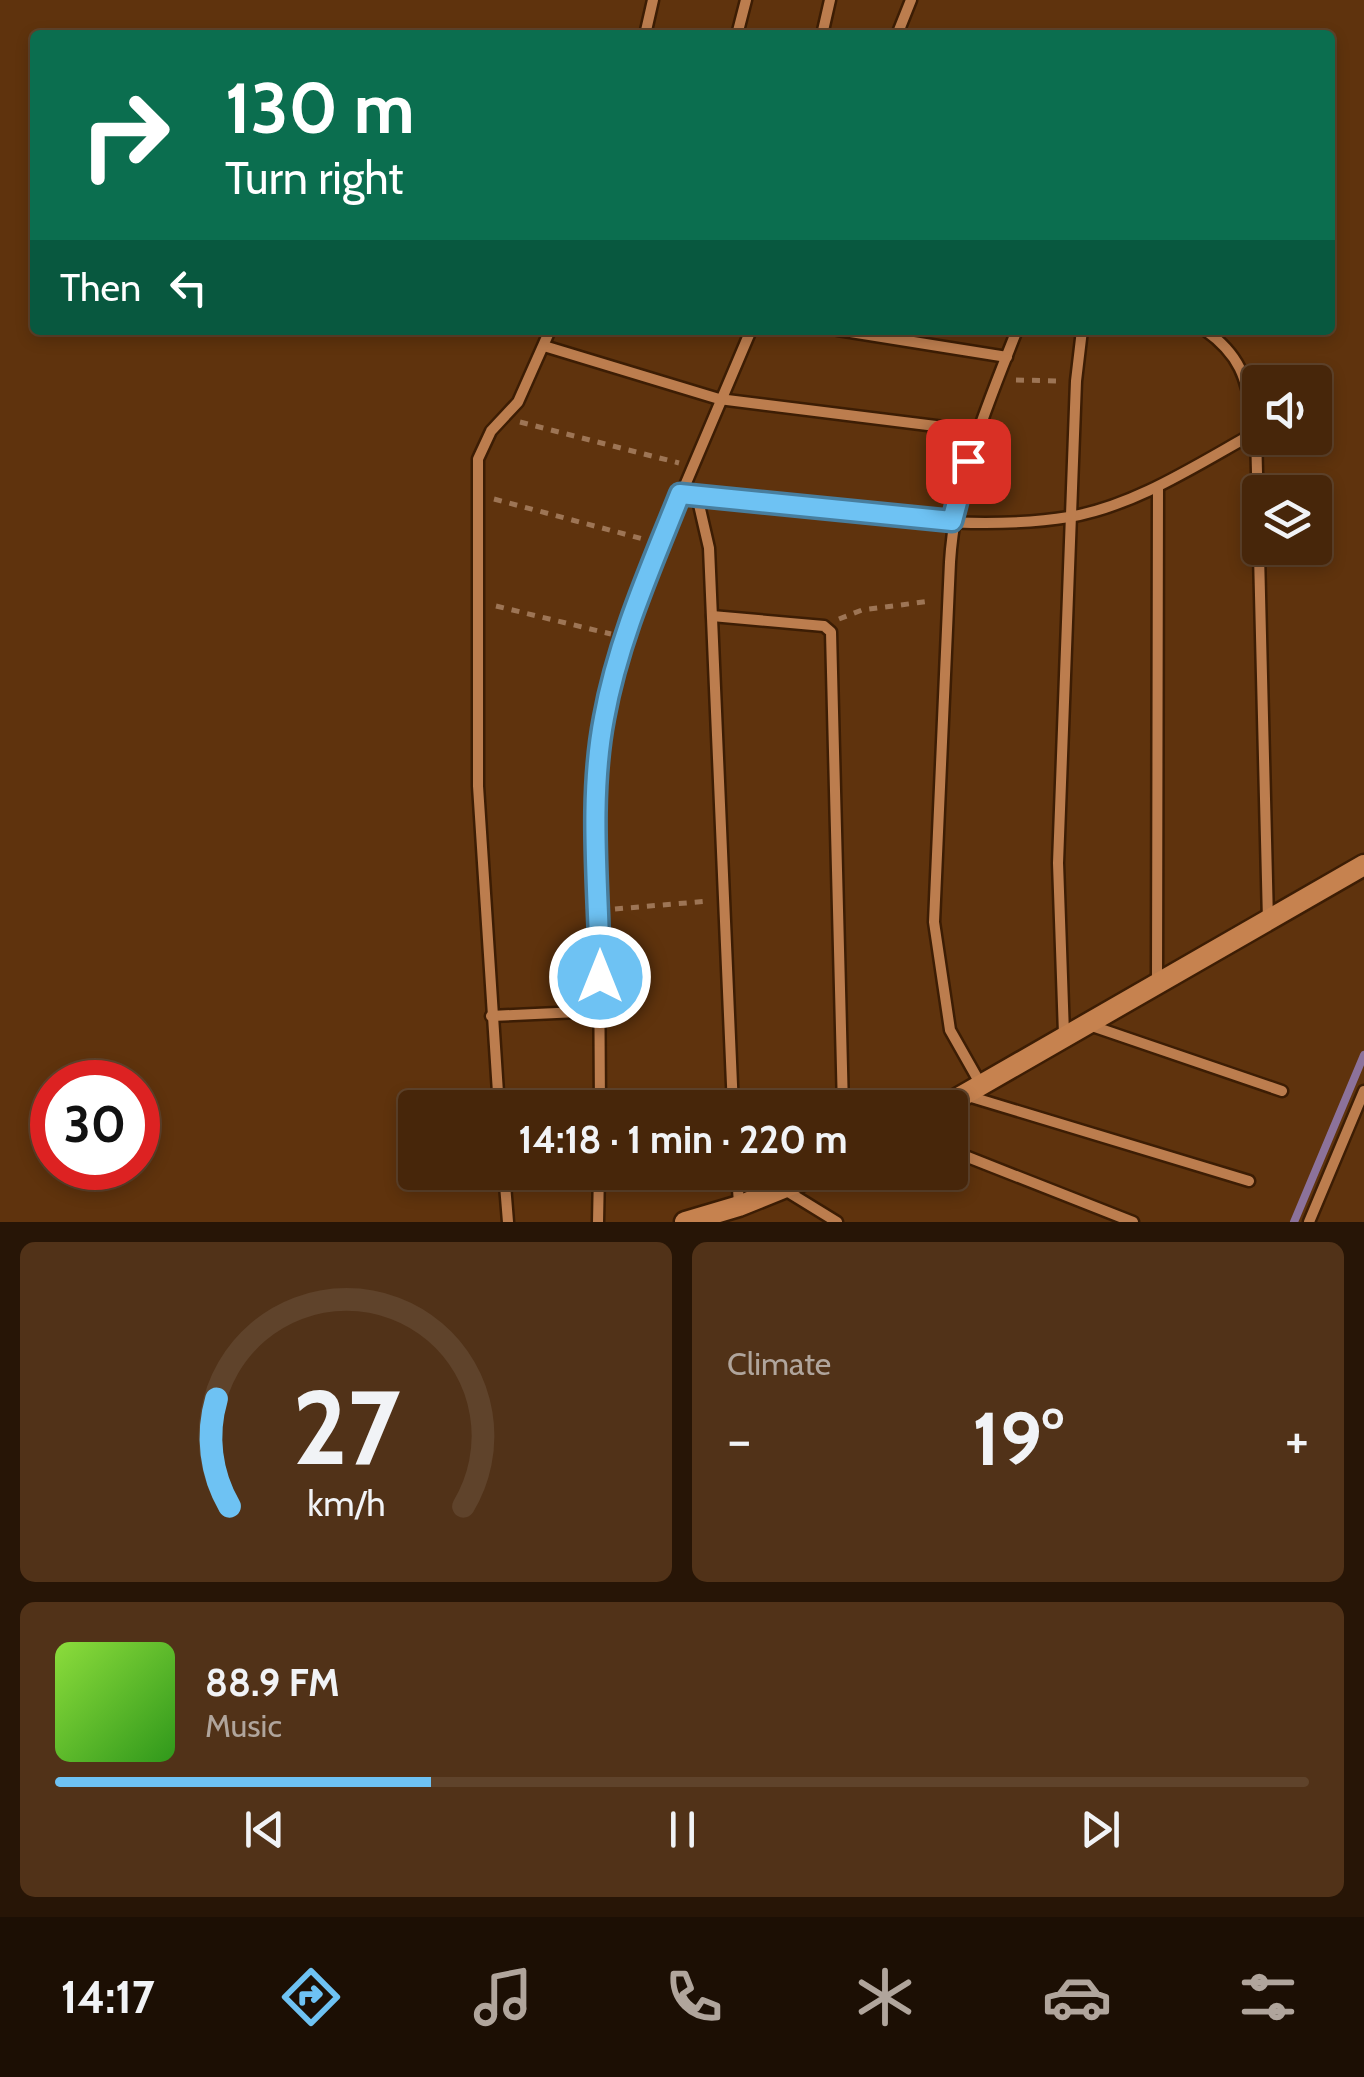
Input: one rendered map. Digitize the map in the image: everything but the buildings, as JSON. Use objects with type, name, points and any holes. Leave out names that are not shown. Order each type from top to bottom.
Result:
[{"type":"street","points":[[646,30],[653,0]]},
{"type":"street","points":[[738,30],[746,0]]},
{"type":"street","points":[[823,30],[830,0]]},
{"type":"street","points":[[898,30],[911,0]]},
{"type":"street","points":[[497,1090],[478,786],[478,459],[490,431],[518,402],[548,335]]},
{"type":"street","points":[[600,1090],[598,785],[603,720],[624,638],[719,398],[749,335]]},
{"type":"street","points":[[869,335],[1006,357]]},
{"type":"street","points":[[971,1089],[950,1030],[934,922],[952,521],[976,431],[1016,335]]},
{"type":"street","points":[[1064,1034],[1058,863],[1076,381],[1081,335]]},
{"type":"street","points":[[1210,335],[1242,365]]},
{"type":"street","points":[[544,346],[719,398],[976,431]]},
{"type":"street","points":[[680,494],[952,521],[1070,517],[1158,486],[1242,440]]},
{"type":"street","points":[[1257,455],[1268,923]]},
{"type":"street","points":[[1158,486],[1158,983]]},
{"type":"street","points":[[697,496],[710,548],[731,1090]]},
{"type":"street","points":[[712,616],[828,628],[832,632],[843,1090]]},
{"type":"street","points":[[968,1091],[1364,865]]},
{"type":"street","points":[[491,1016],[600,1011]]},
{"type":"street","points":[[1083,1023],[1282,1091]]},
{"type":"street","points":[[971,1089],[1249,1180]]},
{"type":"street","points":[[1310,1222],[1364,1091]]},
{"type":"street","points":[[968,1157],[1133,1222]]},
{"type":"street","points":[[505,1190],[508,1222]]},
{"type":"street","points":[[598,1222],[599,1190]]},
{"type":"street","points":[[738,1190],[739,1206]]},
{"type":"street","points":[[685,1222],[785,1190],[837,1222]]},
{"type":"path","points":[[998,380],[1076,381]]},
{"type":"path","points":[[503,417],[692,466]]},
{"type":"path","points":[[478,495],[660,544]]},
{"type":"path","points":[[828,628],[862,610],[949,600]]},
{"type":"path","points":[[478,601],[624,638]]},
{"type":"path","points":[[599,910],[722,900]]},
{"type":"waterway","points":[[1294,1222],[1364,1055]]},
{"type":"route","points":[[600,977],[598,785],[603,720],[624,638],[680,494],[952,521],[968,461]]}]
